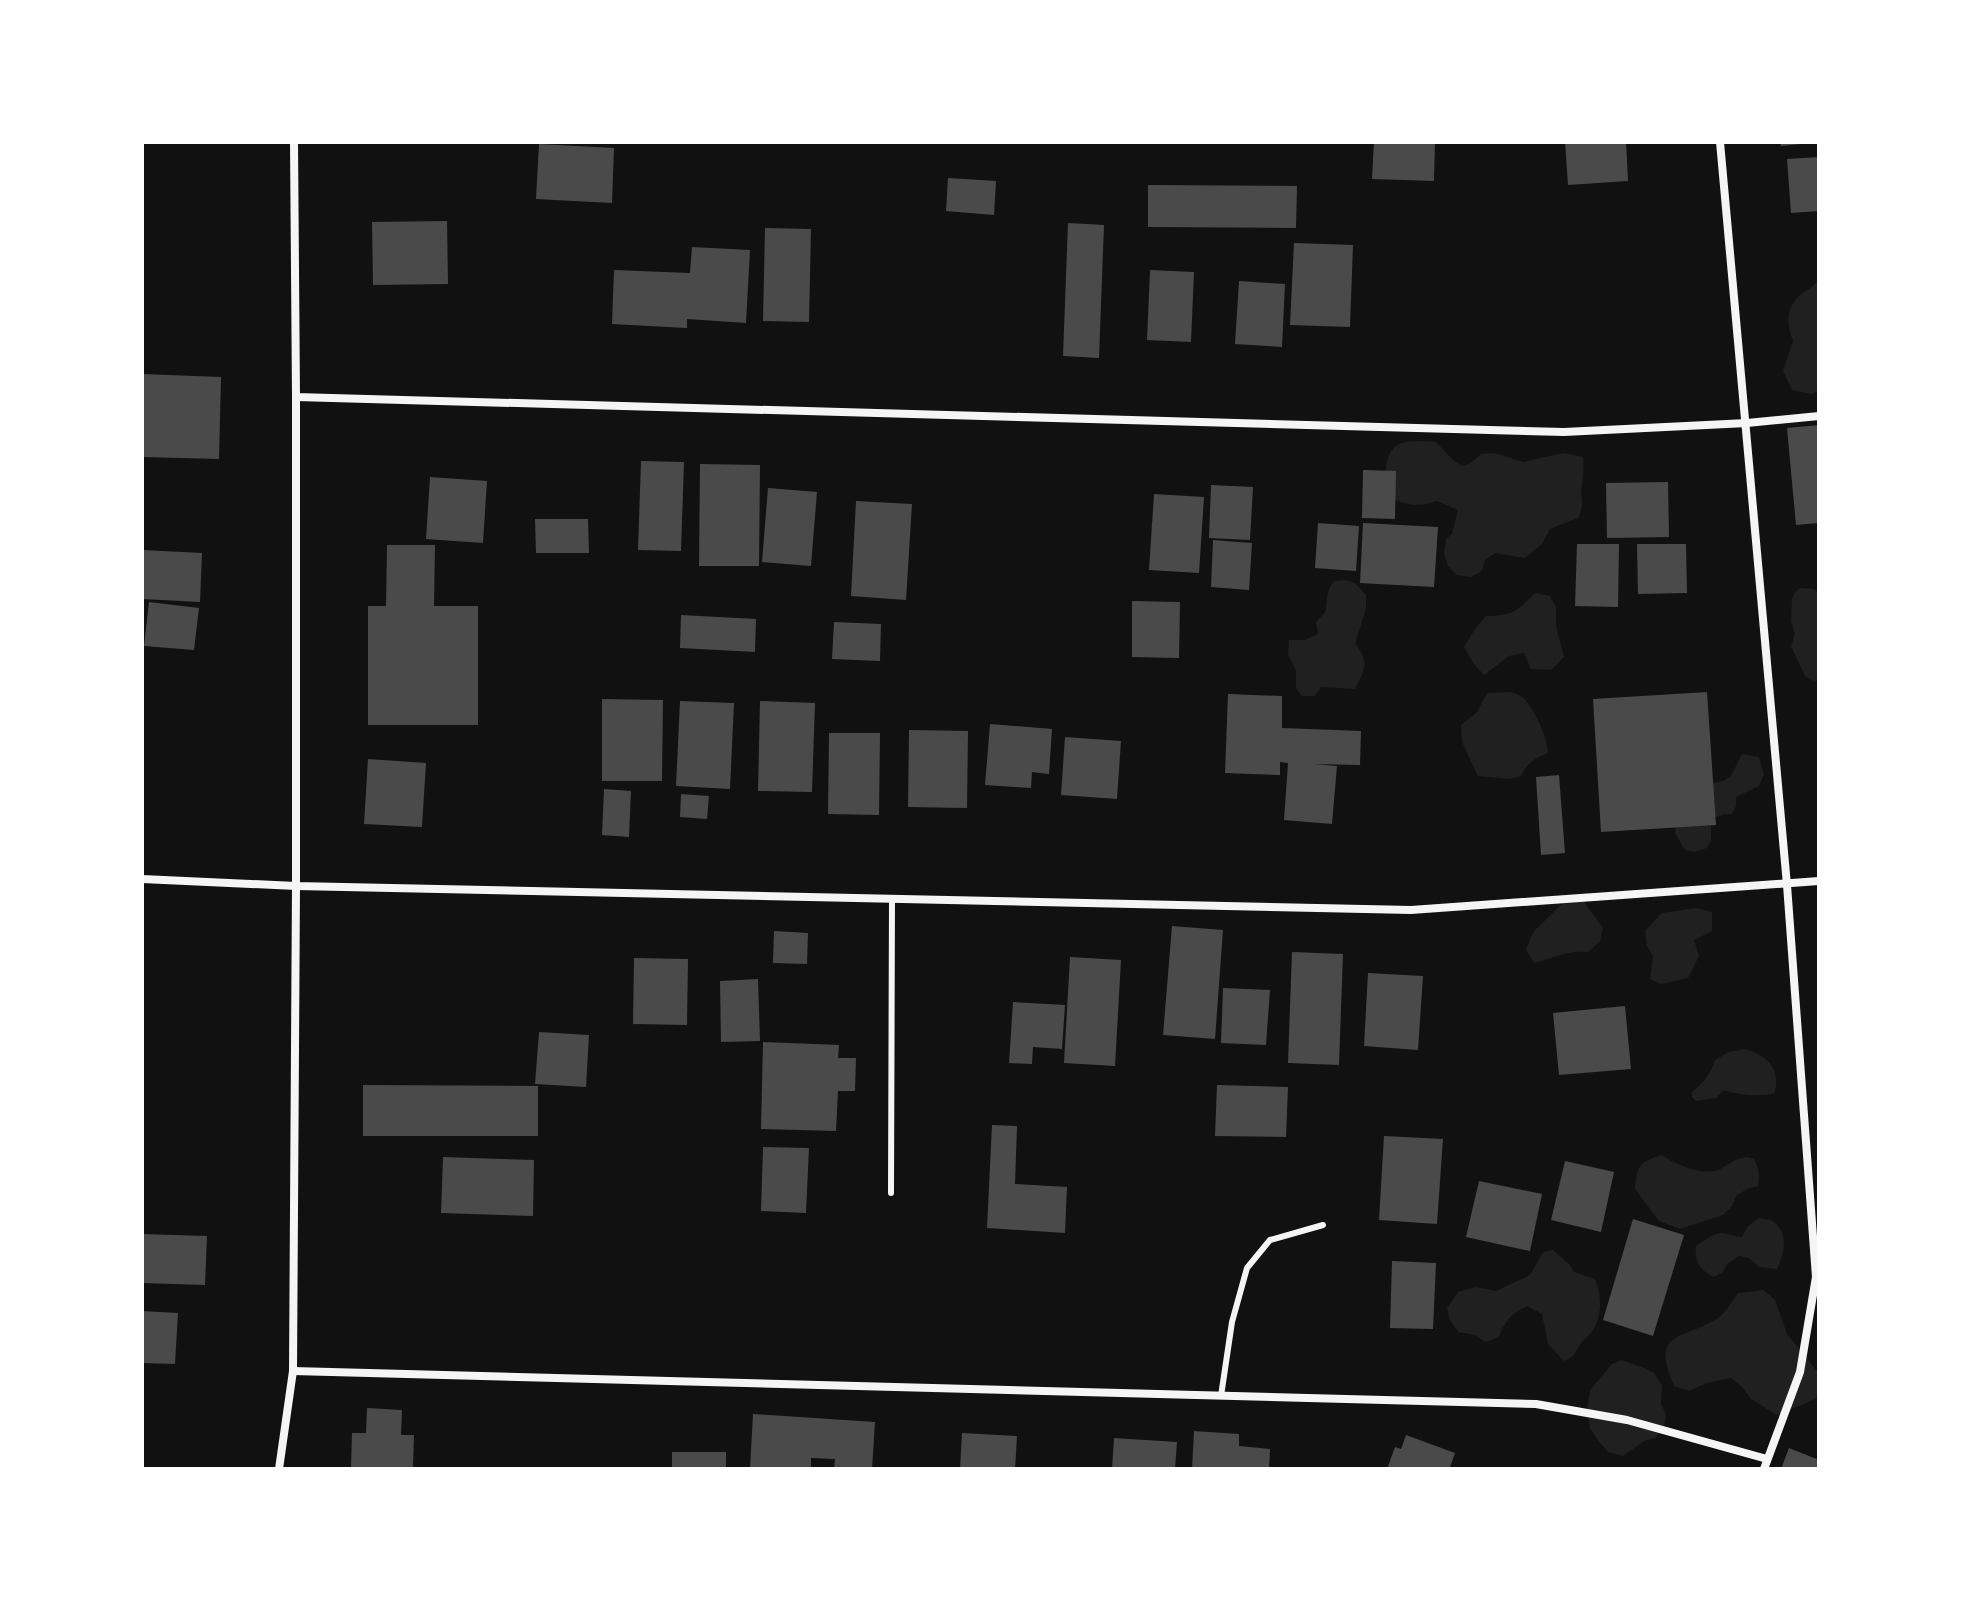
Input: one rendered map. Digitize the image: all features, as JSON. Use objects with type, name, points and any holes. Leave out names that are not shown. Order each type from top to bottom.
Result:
[{"type":"street","points":[[279,1469],[293,1371],[296,886],[294,142]]},
{"type":"street","points":[[1720,142],[1787,885],[1816,1277],[1800,1372],[1764,1469]]},
{"type":"street","points":[[296,397],[1564,432],[1747,423],[1819,416]]},
{"type":"street","points":[[142,879],[296,886],[1411,910],[1819,881]]},
{"type":"street","points":[[293,1371],[1536,1404],[1627,1420],[1767,1459]]},
{"type":"lane","points":[[891,1193],[892,898]]},
{"type":"lane","points":[[1221,1396],[1232,1322],[1247,1268],[1270,1240],[1323,1225]]},
{"type":"shaded area","points":[[1819,278],[1819,391],[1811,394],[1792,390],[1783,371],[1793,341],[1789,312],[1799,296]]},
{"type":"shaded area","points":[[1436,442],[1462,466],[1481,454],[1495,453],[1523,462],[1563,453],[1583,457],[1582,504],[1578,518],[1550,529],[1542,544],[1525,558],[1495,553],[1485,560],[1482,571],[1471,577],[1457,575],[1448,566],[1444,554],[1446,539],[1452,534],[1458,510],[1437,501],[1411,504],[1387,496],[1386,466],[1391,451],[1402,443]]},
{"type":"shaded area","points":[[1334,581],[1355,583],[1366,595],[1366,609],[1355,643],[1363,656],[1363,671],[1355,689],[1321,687],[1315,696],[1302,696],[1296,688],[1296,670],[1288,655],[1289,640],[1305,640],[1318,634],[1316,622],[1325,612],[1331,586]]},
{"type":"shaded area","points":[[1800,588],[1814,589],[1819,593],[1819,679],[1814,681],[1805,676],[1791,646],[1795,634],[1791,621],[1792,599]]},
{"type":"shaded area","points":[[1535,593],[1550,596],[1556,607],[1556,626],[1564,657],[1551,670],[1531,669],[1524,653],[1509,656],[1484,675],[1464,647],[1475,629],[1486,616],[1514,611]]},
{"type":"shaded area","points":[[1509,692],[1521,696],[1531,707],[1543,731],[1548,753],[1532,762],[1521,776],[1510,779],[1478,776],[1462,742],[1461,725],[1477,712],[1487,693]]},
{"type":"shaded area","points":[[1742,754],[1759,757],[1764,774],[1759,786],[1736,797],[1732,814],[1711,819],[1711,841],[1707,848],[1694,852],[1685,850],[1675,833],[1677,816],[1704,785],[1731,776]]},
{"type":"shaded area","points":[[1581,898],[1603,928],[1600,941],[1588,952],[1566,953],[1534,963],[1526,949],[1534,931],[1563,903]]},
{"type":"shaded area","points":[[1696,908],[1712,912],[1712,931],[1694,940],[1699,956],[1688,978],[1661,984],[1650,979],[1653,957],[1645,931],[1662,913]]},
{"type":"shaded area","points":[[1745,1049],[1760,1055],[1771,1065],[1776,1078],[1774,1094],[1749,1095],[1724,1090],[1716,1098],[1696,1101],[1692,1097],[1692,1092],[1706,1078],[1715,1060],[1729,1052]]},
{"type":"shaded area","points":[[1661,1155],[1704,1171],[1718,1170],[1739,1159],[1754,1159],[1759,1172],[1758,1186],[1736,1196],[1723,1215],[1680,1229],[1659,1221],[1635,1189],[1640,1166]]},
{"type":"shaded area","points":[[1759,1218],[1772,1221],[1781,1231],[1783,1250],[1777,1269],[1759,1267],[1749,1258],[1739,1256],[1714,1277],[1702,1269],[1697,1261],[1696,1246],[1718,1233],[1742,1237],[1748,1226]]},
{"type":"shaded area","points":[[1553,1250],[1574,1272],[1595,1279],[1599,1293],[1597,1321],[1573,1356],[1564,1361],[1548,1344],[1542,1314],[1527,1306],[1509,1318],[1499,1337],[1486,1342],[1475,1335],[1458,1332],[1447,1308],[1458,1292],[1476,1287],[1496,1291],[1530,1275],[1543,1252]]},
{"type":"shaded area","points":[[1763,1290],[1775,1300],[1787,1334],[1817,1371],[1819,1388],[1816,1399],[1777,1415],[1751,1399],[1731,1378],[1689,1391],[1674,1386],[1665,1356],[1672,1341],[1717,1319],[1738,1293]]},
{"type":"shaded area","points":[[1622,1360],[1654,1373],[1662,1386],[1661,1404],[1666,1414],[1664,1428],[1655,1438],[1644,1441],[1623,1456],[1608,1452],[1598,1440],[1590,1428],[1587,1410],[1590,1390],[1612,1364]]},
{"type":"building","points":[[1374,142],[1435,142],[1434,181],[1372,179]]},
{"type":"building","points":[[1565,142],[1626,142],[1628,181],[1568,185]]},
{"type":"building","points":[[1780,142],[1801,142],[1801,144],[1781,146]]},
{"type":"building","points":[[539,144],[614,148],[612,203],[536,199]]},
{"type":"building","points":[[1819,157],[1819,211],[1791,213],[1787,159]]},
{"type":"building","points":[[948,178],[996,181],[994,215],[946,211]]},
{"type":"building","points":[[1148,185],[1297,186],[1296,228],[1148,227]]},
{"type":"building","points":[[447,221],[448,284],[373,285],[372,222]]},
{"type":"building","points":[[1068,223],[1104,225],[1099,358],[1063,356]]},
{"type":"building","points":[[765,228],[811,229],[809,322],[763,321]]},
{"type":"building","points":[[1294,243],[1353,245],[1350,327],[1290,325]]},
{"type":"building","points":[[692,247],[750,250],[746,323],[687,319],[687,328],[612,324],[614,270],[690,273]]},
{"type":"building","points":[[1150,270],[1194,272],[1191,342],[1147,340]]},
{"type":"building","points":[[1239,281],[1285,284],[1282,347],[1235,344]]},
{"type":"building","points":[[142,374],[221,377],[219,459],[142,457]]},
{"type":"building","points":[[1819,425],[1819,523],[1796,525],[1787,428]]},
{"type":"building","points":[[641,461],[684,462],[681,551],[638,550]]},
{"type":"building","points":[[700,464],[760,465],[759,566],[699,566]]},
{"type":"building","points":[[1363,470],[1396,471],[1395,519],[1362,518]]},
{"type":"building","points":[[430,477],[487,481],[483,543],[426,539]]},
{"type":"building","points":[[1668,482],[1669,537],[1607,538],[1606,483]]},
{"type":"building","points":[[1211,485],[1253,487],[1250,540],[1209,538]]},
{"type":"building","points":[[768,488],[817,492],[811,566],[762,562]]},
{"type":"building","points":[[1154,494],[1204,497],[1199,573],[1149,570]]},
{"type":"building","points":[[856,501],[912,504],[906,600],[851,596]]},
{"type":"building","points":[[535,519],[588,519],[589,553],[536,553]]},
{"type":"building","points":[[1318,523],[1359,526],[1356,571],[1315,568]]},
{"type":"building","points":[[1363,523],[1438,527],[1434,587],[1360,583]]},
{"type":"building","points":[[1213,540],[1252,543],[1249,590],[1211,587]]},
{"type":"building","points":[[1577,544],[1619,544],[1618,607],[1575,606]]},
{"type":"building","points":[[1637,544],[1686,544],[1687,593],[1638,594]]},
{"type":"building","points":[[387,545],[435,545],[434,606],[478,606],[478,725],[368,725],[368,606],[386,606]]},
{"type":"building","points":[[142,550],[202,553],[200,602],[142,599]]},
{"type":"building","points":[[1132,601],[1180,602],[1179,658],[1132,657]]},
{"type":"building","points":[[149,602],[199,608],[194,650],[144,646]]},
{"type":"building","points":[[681,615],[756,619],[755,652],[680,648]]},
{"type":"building","points":[[834,622],[881,624],[880,661],[832,659]]},
{"type":"building","points":[[1707,692],[1716,825],[1601,832],[1593,699]]},
{"type":"building","points":[[1228,694],[1282,696],[1282,728],[1361,731],[1360,765],[1314,764],[1337,766],[1332,824],[1284,820],[1288,763],[1280,762],[1280,775],[1225,773]]},
{"type":"building","points":[[602,699],[663,700],[662,781],[602,781]]},
{"type":"building","points":[[680,701],[734,703],[730,789],[676,786]]},
{"type":"building","points":[[760,701],[815,703],[812,792],[758,791]]},
{"type":"building","points":[[990,724],[1052,729],[1049,774],[1032,772],[1031,788],[985,785]]},
{"type":"building","points":[[909,730],[968,731],[967,808],[908,807]]},
{"type":"building","points":[[829,733],[880,733],[879,815],[828,814]]},
{"type":"building","points":[[1065,737],[1121,741],[1117,799],[1061,795]]},
{"type":"building","points":[[368,759],[426,763],[422,827],[364,824]]},
{"type":"building","points":[[1559,775],[1565,853],[1541,855],[1536,777]]},
{"type":"building","points":[[604,789],[631,791],[629,837],[602,835]]},
{"type":"building","points":[[681,794],[709,796],[707,819],[680,817]]},
{"type":"building","points":[[1172,926],[1223,930],[1215,1039],[1163,1035]]},
{"type":"building","points":[[774,931],[808,933],[807,964],[773,963]]},
{"type":"building","points":[[1292,952],[1343,954],[1339,1065],[1288,1063]]},
{"type":"building","points":[[1070,957],[1121,960],[1115,1066],[1064,1063]]},
{"type":"building","points":[[634,958],[688,959],[687,1025],[633,1024]]},
{"type":"building","points":[[1368,973],[1423,976],[1418,1050],[1364,1046]]},
{"type":"building","points":[[758,979],[760,1041],[721,1042],[720,981]]},
{"type":"building","points":[[1223,988],[1270,990],[1266,1045],[1221,1043]]},
{"type":"building","points":[[1013,1002],[1065,1005],[1062,1049],[1033,1047],[1032,1064],[1009,1063]]},
{"type":"building","points":[[1625,1006],[1631,1069],[1559,1075],[1553,1013]]},
{"type":"building","points":[[539,1032],[589,1035],[586,1087],[535,1084]]},
{"type":"building","points":[[763,1042],[839,1045],[838,1058],[856,1058],[855,1091],[838,1091],[836,1131],[761,1129]]},
{"type":"building","points":[[363,1085],[538,1086],[538,1136],[363,1136]]},
{"type":"building","points":[[1217,1085],[1288,1087],[1286,1137],[1215,1136]]},
{"type":"building","points":[[992,1125],[1017,1126],[1015,1184],[1067,1187],[1065,1233],[987,1228]]},
{"type":"building","points":[[1384,1136],[1443,1139],[1437,1224],[1379,1220]]},
{"type":"building","points":[[763,1147],[809,1148],[806,1213],[761,1211]]},
{"type":"building","points":[[443,1157],[534,1160],[533,1216],[441,1213]]},
{"type":"building","points":[[1565,1161],[1614,1172],[1601,1232],[1551,1220]]},
{"type":"building","points":[[1479,1181],[1542,1194],[1530,1251],[1466,1237]]},
{"type":"building","points":[[1633,1219],[1684,1235],[1653,1336],[1603,1320]]},
{"type":"building","points":[[142,1234],[207,1236],[205,1285],[142,1283]]},
{"type":"building","points":[[1392,1261],[1436,1263],[1433,1329],[1390,1328]]},
{"type":"building","points":[[142,1311],[178,1313],[175,1364],[142,1363]]},
{"type":"building","points":[[367,1408],[402,1410],[401,1435],[414,1435],[413,1469],[351,1469],[352,1433],[366,1433]]},
{"type":"building","points":[[753,1414],[875,1422],[872,1469],[834,1469],[835,1459],[811,1458],[811,1469],[750,1469]]},
{"type":"building","points":[[1194,1431],[1239,1434],[1239,1446],[1270,1449],[1269,1469],[1192,1469]]},
{"type":"building","points":[[962,1433],[1017,1436],[1015,1469],[960,1469]]},
{"type":"building","points":[[1406,1435],[1455,1453],[1450,1467],[1387,1469],[1395,1447],[1401,1449]]},
{"type":"building","points":[[1114,1438],[1177,1442],[1175,1469],[1112,1469]]},
{"type":"building","points":[[1789,1448],[1819,1460],[1819,1469],[1781,1469]]},
{"type":"building","points":[[672,1452],[726,1452],[726,1469],[672,1469]]}]
